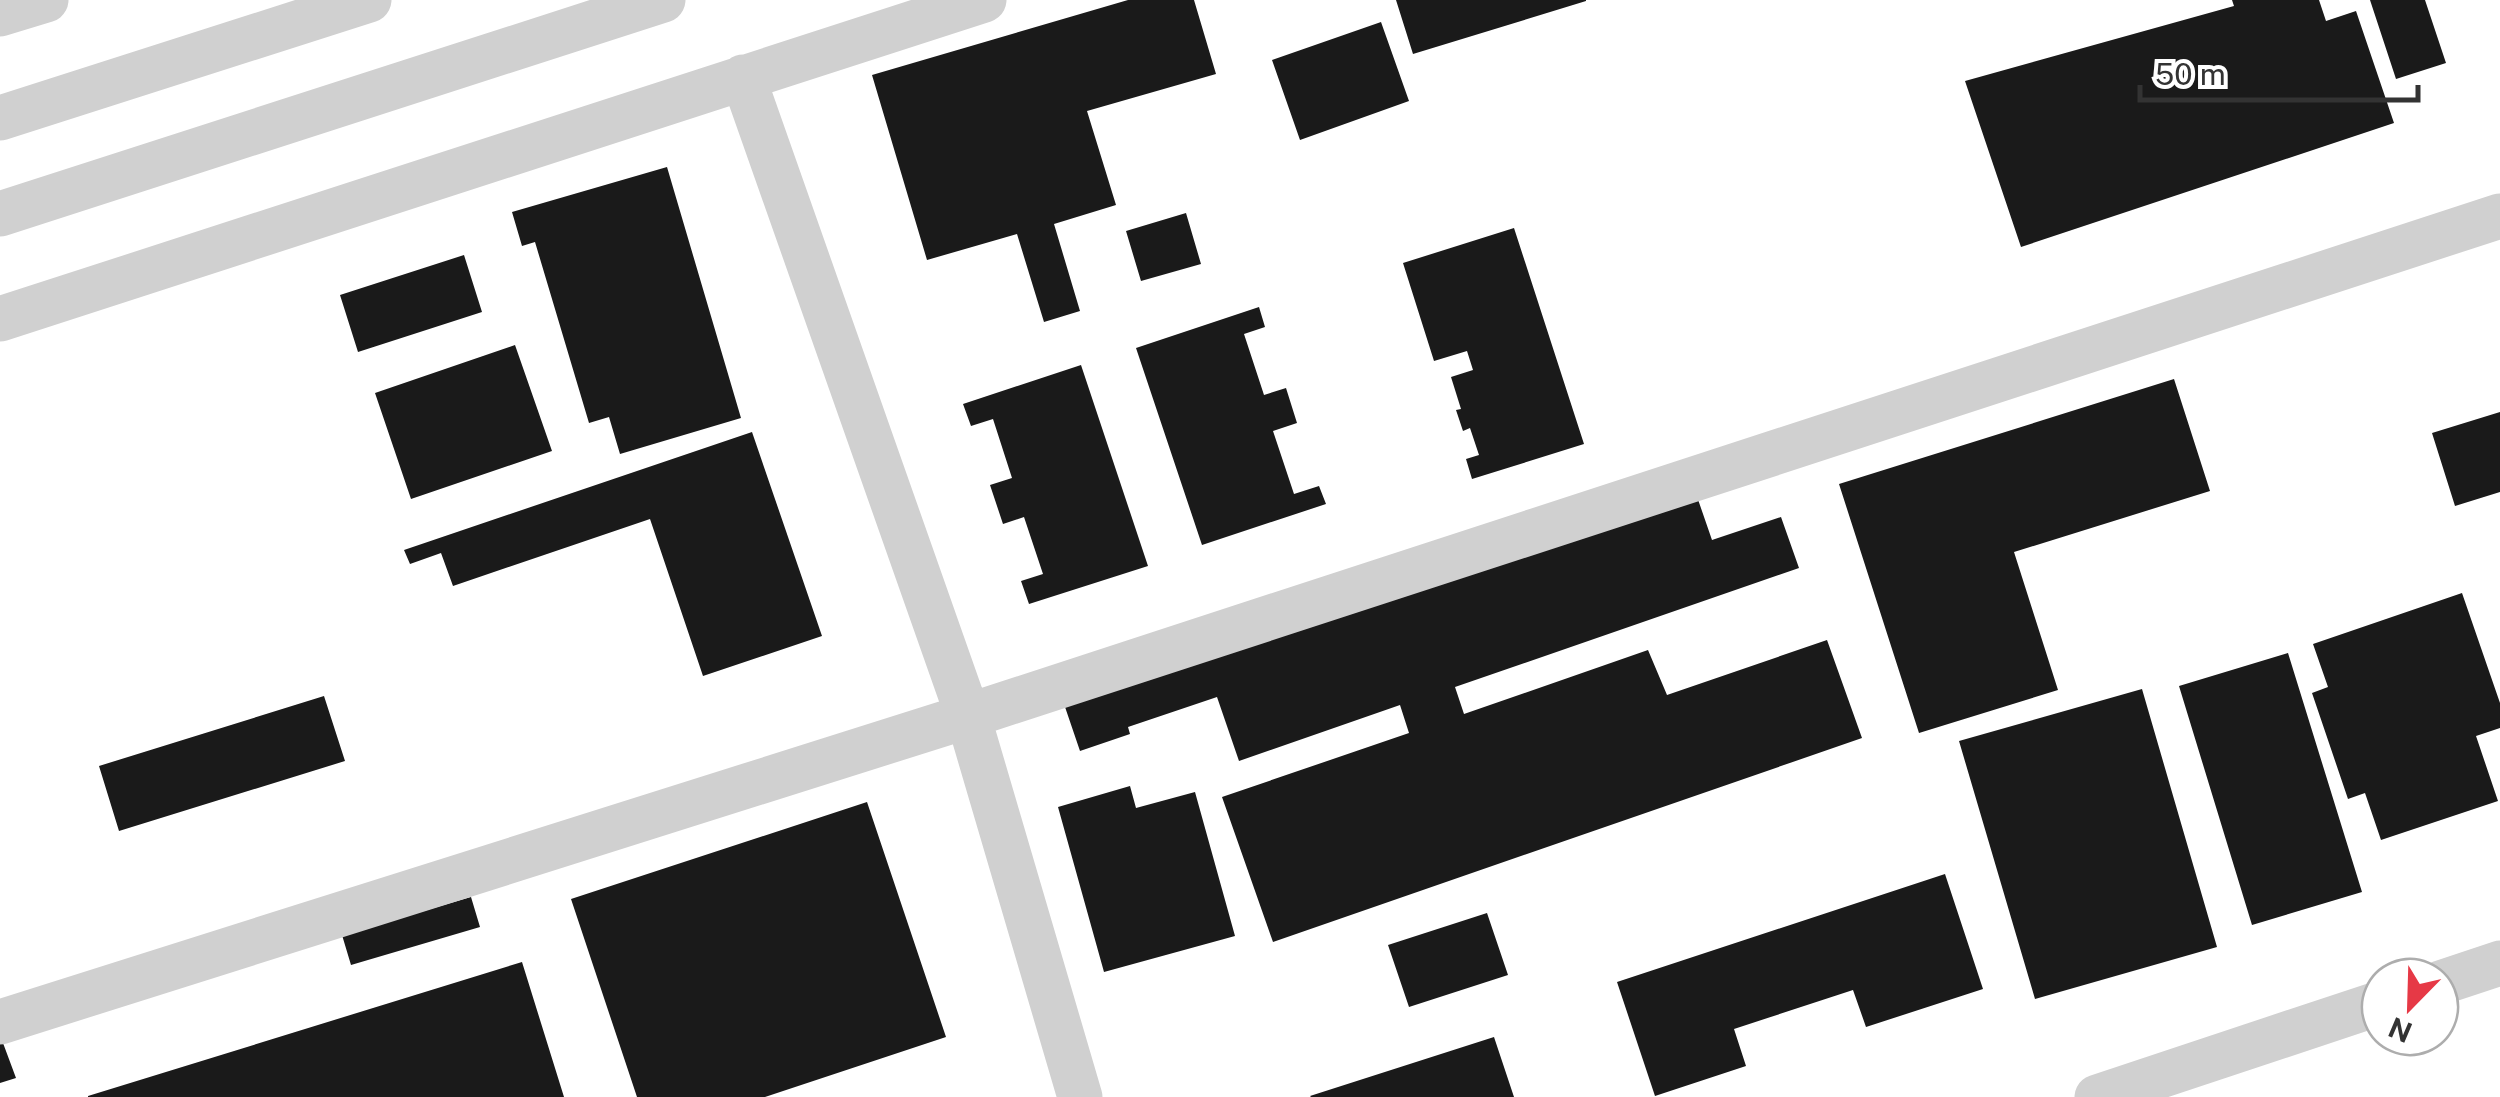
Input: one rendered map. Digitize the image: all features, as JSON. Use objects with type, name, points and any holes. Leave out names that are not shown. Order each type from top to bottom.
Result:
[{"type":"street","points":[[0,14],[46,0]]},
{"type":"street","points":[[0,118],[369,0]]},
{"type":"street","points":[[0,214],[663,0]]},
{"type":"street","points":[[0,319],[984,0]]},
{"type":"street","points":[[744,77],[968,716],[1080,1097]]},
{"type":"street","points":[[0,1022],[968,716],[2500,216]]},
{"type":"street","points":[[2460,977],[2500,964]]},
{"type":"street","points":[[2097,1097],[2360,1010]]},
{"type":"building","points":[[1128,0],[1194,0],[1216,74],[1087,111],[1116,205],[1054,224],[1080,311],[1044,322],[1017,234],[927,260],[872,75]]},
{"type":"building","points":[[1396,0],[1586,0],[1586,1],[1413,54]]},
{"type":"building","points":[[2232,0],[2319,0],[2326,21],[2356,11],[2394,123],[2021,247],[1965,81],[2234,6]]},
{"type":"building","points":[[2370,0],[2425,0],[2446,63],[2396,79]]},
{"type":"building","points":[[1381,22],[1409,101],[1300,140],[1272,60]]},
{"type":"building","points":[[667,167],[741,418],[620,454],[609,417],[589,423],[535,242],[522,246],[512,212]]},
{"type":"building","points":[[1186,213],[1201,264],[1141,281],[1126,231]]},
{"type":"building","points":[[1514,228],[1584,444],[1472,479],[1466,459],[1479,455],[1470,428],[1463,431],[1451,377],[1473,370],[1467,351],[1434,361],[1403,263]]},
{"type":"building","points":[[464,255],[482,312],[358,352],[340,295]]},
{"type":"building","points":[[1259,307],[1265,327],[1244,334],[1264,395],[1286,388],[1297,423],[1273,431],[1294,494],[1319,486],[1326,504],[1202,545],[1136,348]]},
{"type":"building","points":[[515,345],[552,451],[411,499],[375,393]]},
{"type":"building","points":[[1081,365],[1148,566],[1029,604],[1021,581],[1043,574],[1024,517],[1003,524],[990,485],[1012,478],[993,419],[971,426],[963,404]]},
{"type":"building","points":[[2174,379],[2210,491],[2014,552],[2058,690],[1919,733],[1839,484]]},
{"type":"building","points":[[2500,412],[2500,492],[2455,506],[2432,433]]},
{"type":"building","points":[[752,432],[822,636],[703,676],[650,519],[453,586],[441,553],[410,564],[404,550]]},
{"type":"building","points":[[1693,485],[1712,540],[1781,517],[1799,568],[1455,687],[1464,714],[1648,650],[1667,695],[1827,640],[1862,738],[1273,942],[1222,797],[1409,733],[1400,705],[1239,761],[1217,697],[1128,727],[1130,734],[1080,751],[1064,704]]},
{"type":"building","points":[[2462,593],[2500,703],[2500,728],[2476,736],[2498,801],[2381,840],[2365,793],[2348,799],[2312,693],[2328,687],[2313,644]]},
{"type":"building","points":[[2288,653],[2362,892],[2252,925],[2179,686]]},
{"type":"building","points":[[2142,689],[2217,947],[2035,999],[1959,741]]},
{"type":"building","points":[[324,696],[345,761],[119,831],[99,766]]},
{"type":"building","points":[[1130,786],[1136,808],[1195,792],[1235,936],[1104,972],[1058,807]]},
{"type":"building","points":[[867,802],[946,1037],[765,1097],[637,1097],[571,899]]},
{"type":"building","points":[[1945,874],[1983,989],[1866,1027],[1853,990],[1734,1029],[1746,1066],[1655,1096],[1617,982]]},
{"type":"building","points":[[471,897],[480,927],[351,965],[342,935]]},
{"type":"building","points":[[1487,913],[1508,975],[1409,1007],[1388,945]]},
{"type":"building","points":[[522,962],[564,1097],[88,1097],[88,1096]]},
{"type":"building","points":[[1494,1037],[1514,1097],[1310,1096]]},
{"type":"building","points":[[3,1043],[16,1078],[0,1083],[0,1044]]}]
